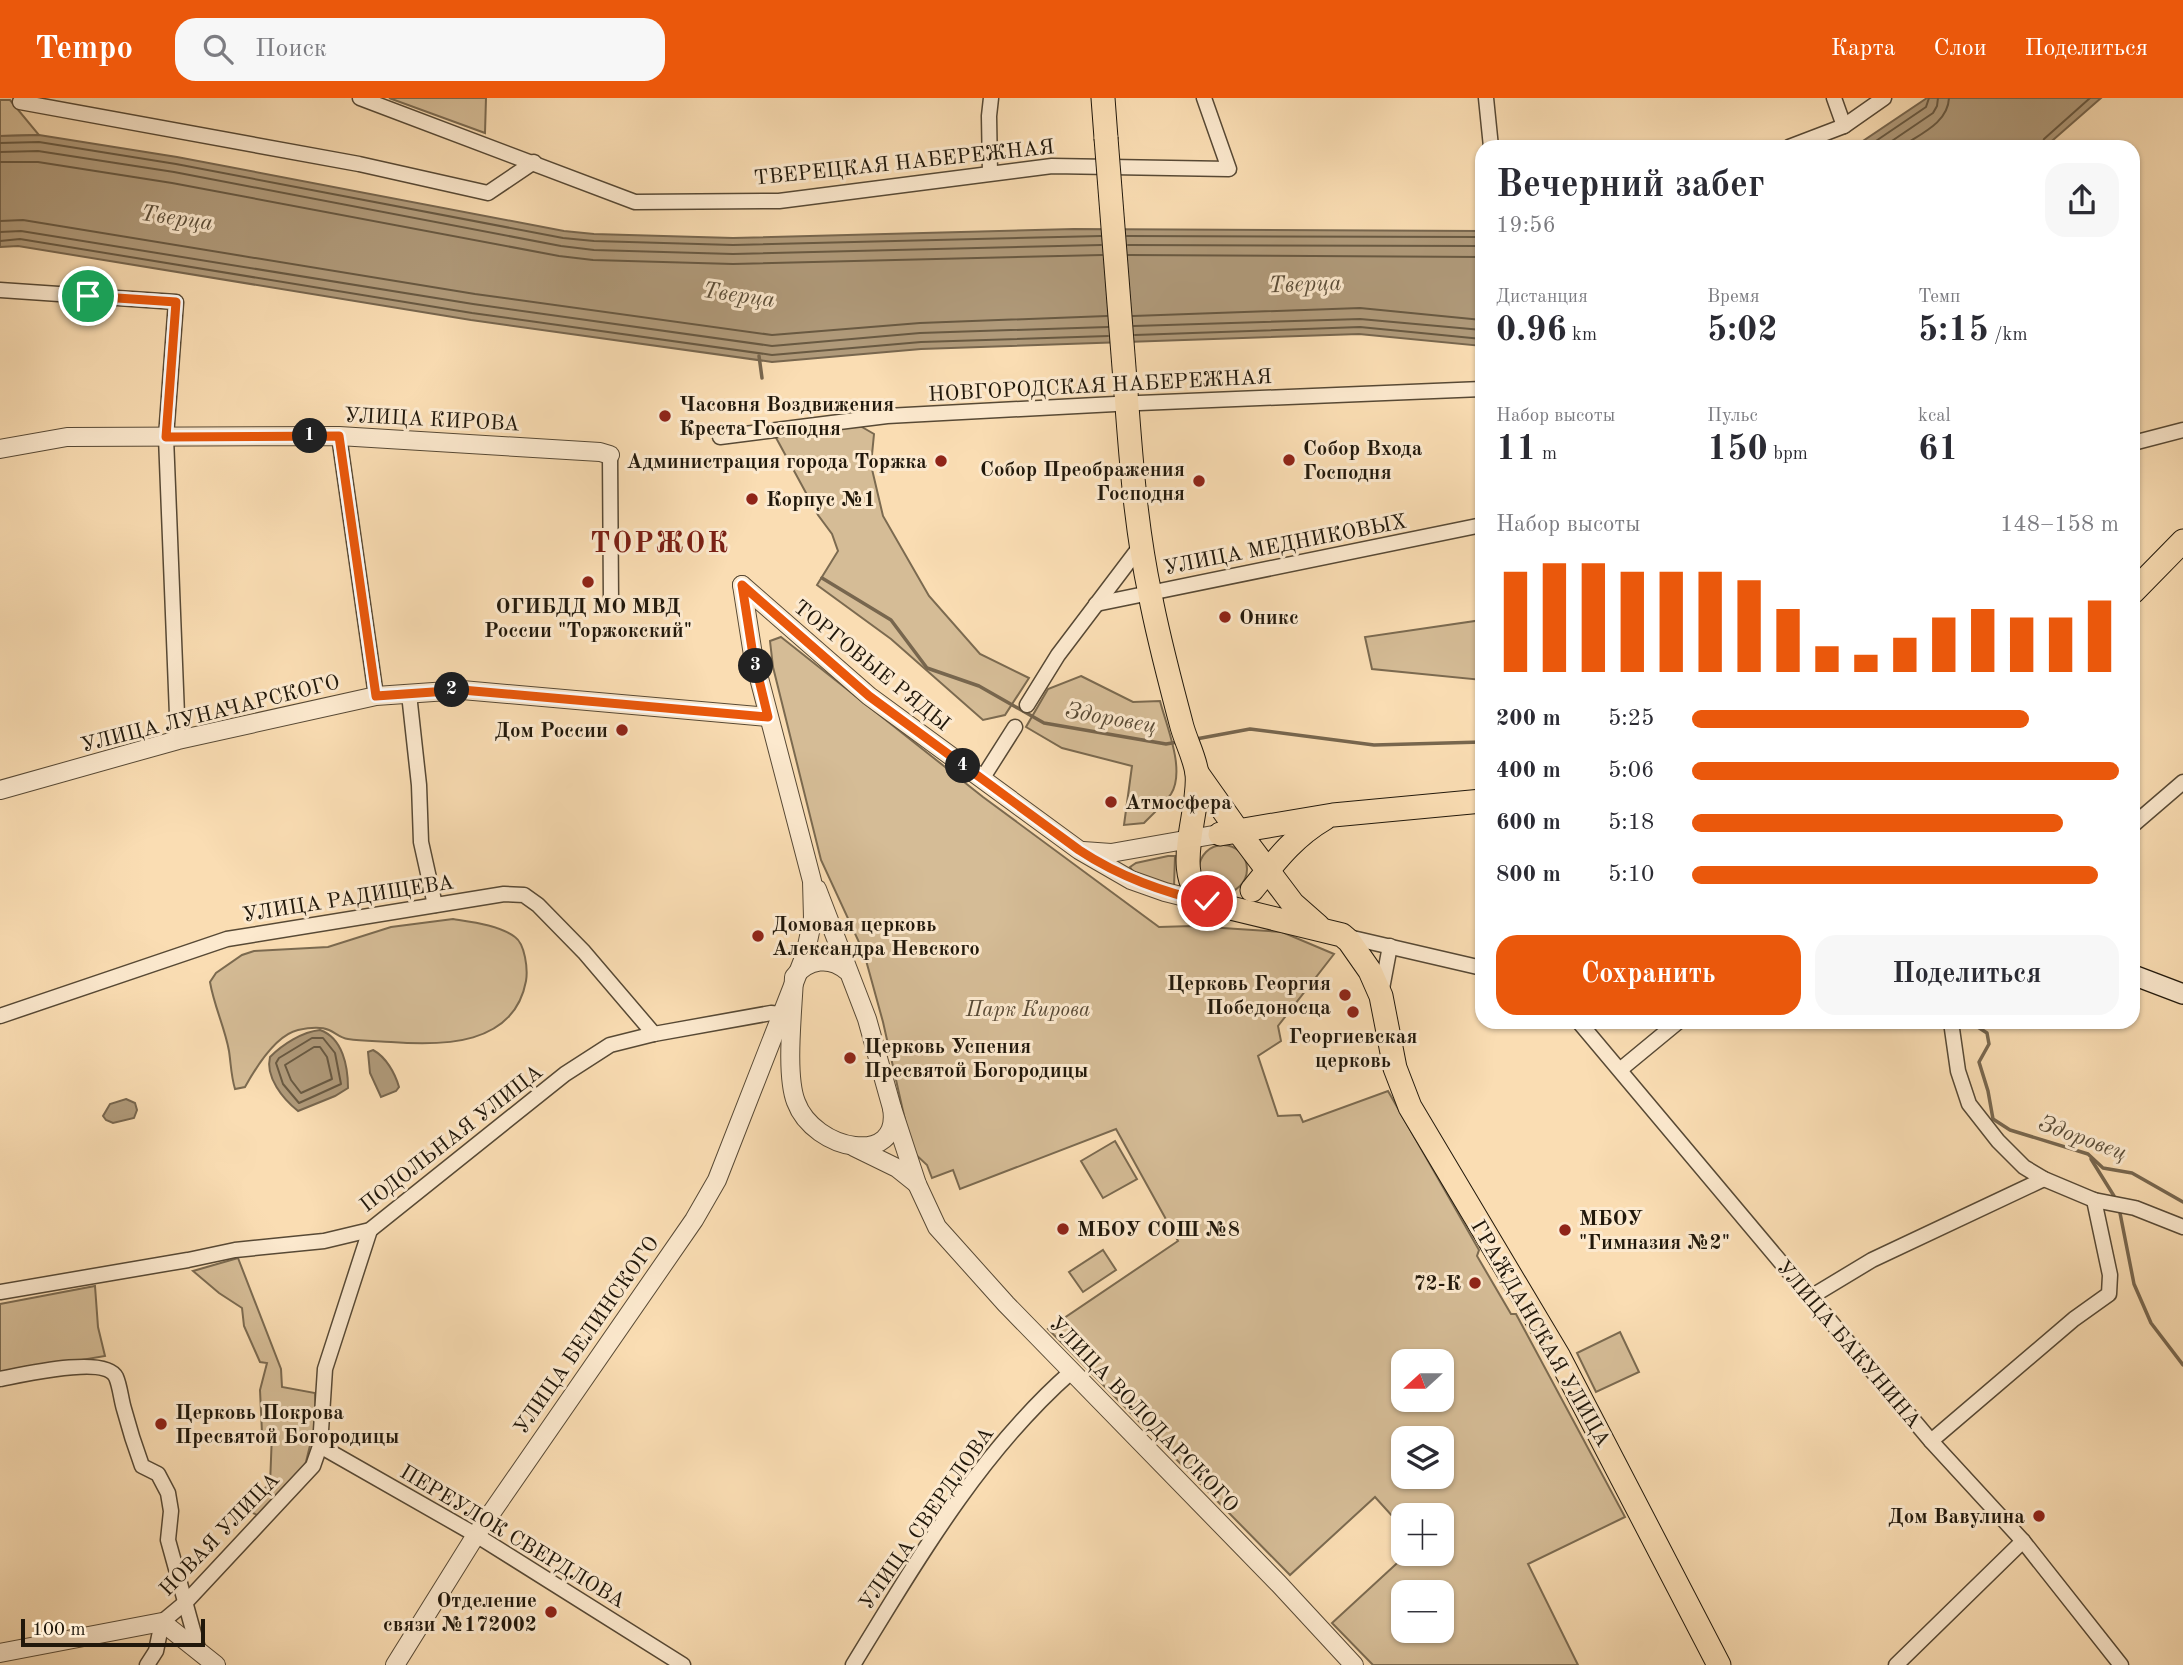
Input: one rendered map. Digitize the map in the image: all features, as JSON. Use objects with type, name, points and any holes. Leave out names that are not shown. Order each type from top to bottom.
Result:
[{"type":"main road","points":[[1103,98],[1126,398],[1142,544],[1149,593],[1182,727],[1200,775],[1224,802],[1248,814],[1275,821],[1293,821]]},
{"type":"main road","points":[[2140,585],[2183,541]]},
{"type":"main road","points":[[1200,775],[1195,810],[1258,867],[1252,890]]},
{"type":"main road","name":"ГРАЖДАНСКАЯ УЛИЦА","points":[[1200,775],[1227,839],[1268,870],[1298,909],[1334,933],[1366,963],[1381,996],[1395,1068],[1410,1107],[1559,1357],[1719,1665]]},
{"type":"main road","points":[[1334,933],[1215,904],[1200,897],[1192,888],[1188,877],[1188,861],[1227,839],[1293,821],[1475,802]]},
{"type":"main road","points":[[1215,904],[1237,902],[1252,890],[1300,835],[1333,815]]},
{"type":"main road","points":[[2140,978],[2183,994]]},
{"type":"street","name":"ТВЕРЕЦКАЯ НАБЕРЕЖНАЯ","points":[[360,98],[534,163],[635,206],[779,201],[1052,166],[1229,169],[1204,98]]},
{"type":"street","points":[[990,173],[991,98]]},
{"type":"street","points":[[1486,98],[1490,140]]},
{"type":"street","points":[[1834,98],[1844,126]]},
{"type":"street","points":[[1807,140],[1844,126],[1884,98]]},
{"type":"street","points":[[20,102],[359,164],[488,193],[534,163]]},
{"type":"street","points":[[0,290],[176,302],[166,437],[178,740]]},
{"type":"street","name":"НОВГОРОДСКАЯ НАБЕРЕЖНАЯ","points":[[720,437],[887,416],[1126,398],[1475,389]]},
{"type":"street","points":[[2140,441],[2183,430]]},
{"type":"street","points":[[339,436],[376,696]]},
{"type":"street","name":"УЛИЦА КИРОВА","points":[[0,449],[67,437],[339,436],[600,452],[610,455]]},
{"type":"street","points":[[610,455],[611,601]]},
{"type":"street","name":"УЛИЦА МЕДНИКОВЫХ","points":[[1096,604],[1475,526]]},
{"type":"street","name":"УЛИЦА МЕДНИКОВЫХ","points":[[1027,705],[1058,655],[1142,544]]},
{"type":"street","name":"ТОРГОВЫЕ РЯДЫ","points":[[768,717],[753,655],[742,585],[869,696],[1079,850],[1110,869],[1143,884],[1215,904]]},
{"type":"street","name":"УЛИЦА ЛУНАЧАРСКОГО","points":[[0,790],[178,740],[376,696],[462,690],[768,717]]},
{"type":"street","points":[[409,694],[419,785],[421,842],[435,905]]},
{"type":"street","points":[[768,717],[809,869]]},
{"type":"street","points":[[982,779],[1015,727]]},
{"type":"street","points":[[2140,819],[2183,782]]},
{"type":"street","points":[[1156,844],[1180,827],[1195,810]]},
{"type":"street","points":[[1079,850],[1107,853],[1156,844],[1227,839]]},
{"type":"street","name":"УЛИЦА ВОЛОДАРСКОГО","points":[[809,869],[867,1019],[917,1184],[937,1227],[1006,1304],[1279,1584],[1354,1665]]},
{"type":"street","name":"УЛИЦА БЕЛИНСКОГО","points":[[395,1665],[476,1535],[706,1200],[717,1180],[787,1014],[794,977],[805,954],[813,918],[809,869]]},
{"type":"street","name":"УЛИЦА РАДИЩЕВА","points":[[1,1011],[227,939],[504,894],[524,895],[538,905],[584,952],[654,1034]]},
{"type":"street","points":[[1334,933],[1475,966]]},
{"type":"street","name":"ГРАЖДАНСКАЯ УЛИЦА","points":[[1381,996],[1390,946]]},
{"type":"street","points":[[794,977],[804,967],[817,961],[831,962],[848,971]]},
{"type":"street","name":"УЛИЦА ВОЛОДАРСКОГО","points":[[787,1014],[791,1080],[798,1108],[809,1124],[824,1136],[897,1168],[917,1184]]},
{"type":"street","name":"ПОДОЛЬНАЯ УЛИЦА","points":[[0,1292],[235,1250],[324,1241],[370,1230],[565,1074],[610,1045],[654,1034],[787,1014]]},
{"type":"street","name":"УЛИЦА БАКУНИНА","points":[[1585,1029],[1931,1441],[2023,1541],[2121,1665]]},
{"type":"street","points":[[1620,1069],[1669,1029]]},
{"type":"street","points":[[1952,1029],[1958,1071],[1969,1104],[1998,1141],[2024,1167],[2044,1179],[2094,1200],[2135,1208],[2183,1227]]},
{"type":"street","points":[[851,1146],[872,1145],[881,1140],[892,1123],[892,1108]]},
{"type":"street","points":[[1809,1298],[1872,1259],[2044,1179]]},
{"type":"street","points":[[1931,1441],[2074,1319],[2109,1294],[2110,1275],[2094,1200]]},
{"type":"street","name":"НОВАЯ УЛИЦА","points":[[147,1665],[156,1651],[162,1622],[186,1602],[313,1466],[320,1446],[325,1369],[370,1230]]},
{"type":"street","points":[[0,1379],[57,1369],[98,1367],[107,1368],[115,1376],[130,1434],[142,1466],[158,1474],[168,1493],[171,1511],[168,1540],[199,1652]]},
{"type":"street","name":"УЛИЦА СВЕРДЛОВА","points":[[853,1665],[909,1574],[1002,1442],[1071,1372]]},
{"type":"street","name":"ПЕРЕУЛОК СВЕРДЛОВА","points":[[320,1446],[476,1535],[683,1665]]},
{"type":"street","points":[[1896,1665],[2023,1541]]},
{"type":"street","points":[[0,1653],[162,1622],[216,1665]]},
{"type":"green space","points":[[389,98],[486,98],[485,133]]},
{"type":"green space","points":[[0,100],[10,100],[39,135],[0,136]]},
{"type":"green space","points":[[855,423],[874,434],[871,465],[883,516],[929,596],[980,654],[1029,678],[1005,715],[983,720],[891,639],[817,585],[838,551],[832,534],[818,515],[774,434]]},
{"type":"green space","points":[[1475,621],[1475,679],[1372,669],[1365,637]]},
{"type":"green space","name":"Парк Кирова","points":[[781,637],[983,797],[1159,927],[1192,926],[1282,932],[1334,954],[1278,1026],[1281,1041],[1258,1056],[1278,1116],[1300,1115],[1303,1122],[1388,1091],[1479,1250],[1477,1256],[1511,1314],[1516,1314],[1625,1517],[1528,1564],[1578,1665],[1373,1665],[1332,1623],[1394,1566],[1454,1566],[1454,1503],[1391,1503],[1391,1515],[1375,1497],[1290,1575],[1048,1329],[1178,1241],[1116,1129],[960,1189],[953,1170],[932,1178],[927,1165],[912,1151],[883,1022],[864,953],[821,860],[773,667],[770,641]]},
{"type":"green space","points":[[1081,676],[1133,702],[1160,701],[1176,760],[1175,784],[1168,798],[1144,823],[1124,825],[1132,766],[1062,748],[1026,727],[1048,689]]},
{"type":"green space","points":[[1223,845],[1240,852],[1247,869],[1240,886],[1223,893],[1206,886],[1199,869],[1206,852]]},
{"type":"green space","points":[[1175,856],[1174,887],[1133,872],[1130,867],[1136,863]]},
{"type":"green space","points":[[453,919],[501,930],[515,937],[521,945],[526,964],[526,981],[519,1002],[507,1019],[491,1030],[453,1042],[411,1043],[348,1039],[322,1028],[298,1030],[274,1045],[245,1087],[235,1089],[227,1042],[210,982],[216,973],[242,955],[254,951],[328,947],[391,927]]},
{"type":"green space","points":[[1115,1141],[1137,1179],[1103,1198],[1081,1161]]},
{"type":"green space","points":[[1103,1250],[1116,1270],[1083,1292],[1069,1272]]},
{"type":"green space","points":[[238,1258],[281,1369],[282,1387],[315,1393],[316,1421],[305,1466],[261,1517],[251,1512],[263,1489],[270,1485],[272,1433],[262,1433],[260,1390],[267,1363],[260,1362],[244,1326],[242,1308],[193,1271]]},
{"type":"green space","points":[[95,1286],[98,1327],[105,1356],[0,1374],[0,1304]]},
{"type":"green space","points":[[1620,1332],[1639,1372],[1596,1392],[1577,1353]]},
{"type":"water","points":[[1927,98],[2101,98],[2053,140],[1864,140]]},
{"type":"water","name":"Тверца","points":[[39,135],[177,157],[564,231],[594,234],[733,238],[1074,229],[1475,231],[1475,345],[1359,334],[921,349],[772,362],[471,320],[18,246],[0,247],[0,136]]},
{"type":"water","points":[[320,1030],[334,1039],[343,1054],[348,1088],[298,1111],[281,1094],[273,1080],[270,1057],[293,1039]]},
{"type":"water","points":[[373,1050],[389,1066],[399,1087],[381,1097],[370,1073],[368,1052]]},
{"type":"water","points":[[126,1099],[135,1103],[137,1110],[134,1118],[113,1123],[106,1120],[103,1116],[110,1104]]},
{"type":"waterway","name":"Здоровец","points":[[759,356],[762,378]]},
{"type":"waterway","name":"Здоровец","points":[[822,578],[891,620],[927,668],[979,686],[1044,723],[1166,744],[1178,742]]},
{"type":"waterway","name":"Здоровец","points":[[1196,739],[1250,729],[1374,745],[1475,742]]},
{"type":"waterway","name":"Здоровец","points":[[1981,1029],[1987,1033],[1989,1044],[1979,1062],[1993,1119],[2010,1130],[2088,1154],[2103,1168],[2132,1173],[2183,1202]]},
{"type":"waterway","points":[[2091,1159],[2114,1196]]},
{"type":"waterway","points":[[2120,1213],[2134,1284],[2151,1323],[2183,1365]]},
{"type":"place","name":"Часовня Воздвижения Креста Господня","points":[[665,416]]},
{"type":"place","name":"Собор Входа Господня","points":[[1289,460]]},
{"type":"place","name":"Администрация города Торжка","points":[[941,461]]},
{"type":"place","name":"Собор Преображения Господня","points":[[1199,481]]},
{"type":"place","name":"Корпус №1","points":[[752,499]]},
{"type":"place","name":"ОГИБДД МО МВД России \"Торжокский\"","points":[[588,582]]},
{"type":"place","name":"Оникс","points":[[1225,617]]},
{"type":"place","name":"Дом России","points":[[622,730]]},
{"type":"place","name":"Атмосфера","points":[[1111,802]]},
{"type":"place","name":"Домовая церковь Александра Невского","points":[[758,936]]},
{"type":"place","name":"Церковь Георгия Победоносца","points":[[1345,995]]},
{"type":"place","name":"Георгиевская церковь","points":[[1353,1012]]},
{"type":"place","name":"Церковь Успения Пресвятой Богородицы","points":[[850,1058]]},
{"type":"place","name":"МБОУ СОШ №8","points":[[1063,1229]]},
{"type":"place","name":"МБОУ \"Гимназия №2\"","points":[[1565,1230]]},
{"type":"place","name":"72-К","points":[[1475,1283]]},
{"type":"place","name":"Церковь Покрова Пресвятой Богородицы","points":[[161,1424]]},
{"type":"place","name":"Дом Вавулина","points":[[2039,1516]]},
{"type":"place","name":"Отделение связи №172002","points":[[551,1612]]},
{"type":"district","name":"ТОРЖОК","points":[[660,542]]},
{"type":"route","points":[[88,296],[176,302],[166,437],[339,436],[376,696],[462,690],[768,717],[753,655],[742,585],[869,696],[1079,850],[1131,880],[1210,903],[1207,901]]}]
